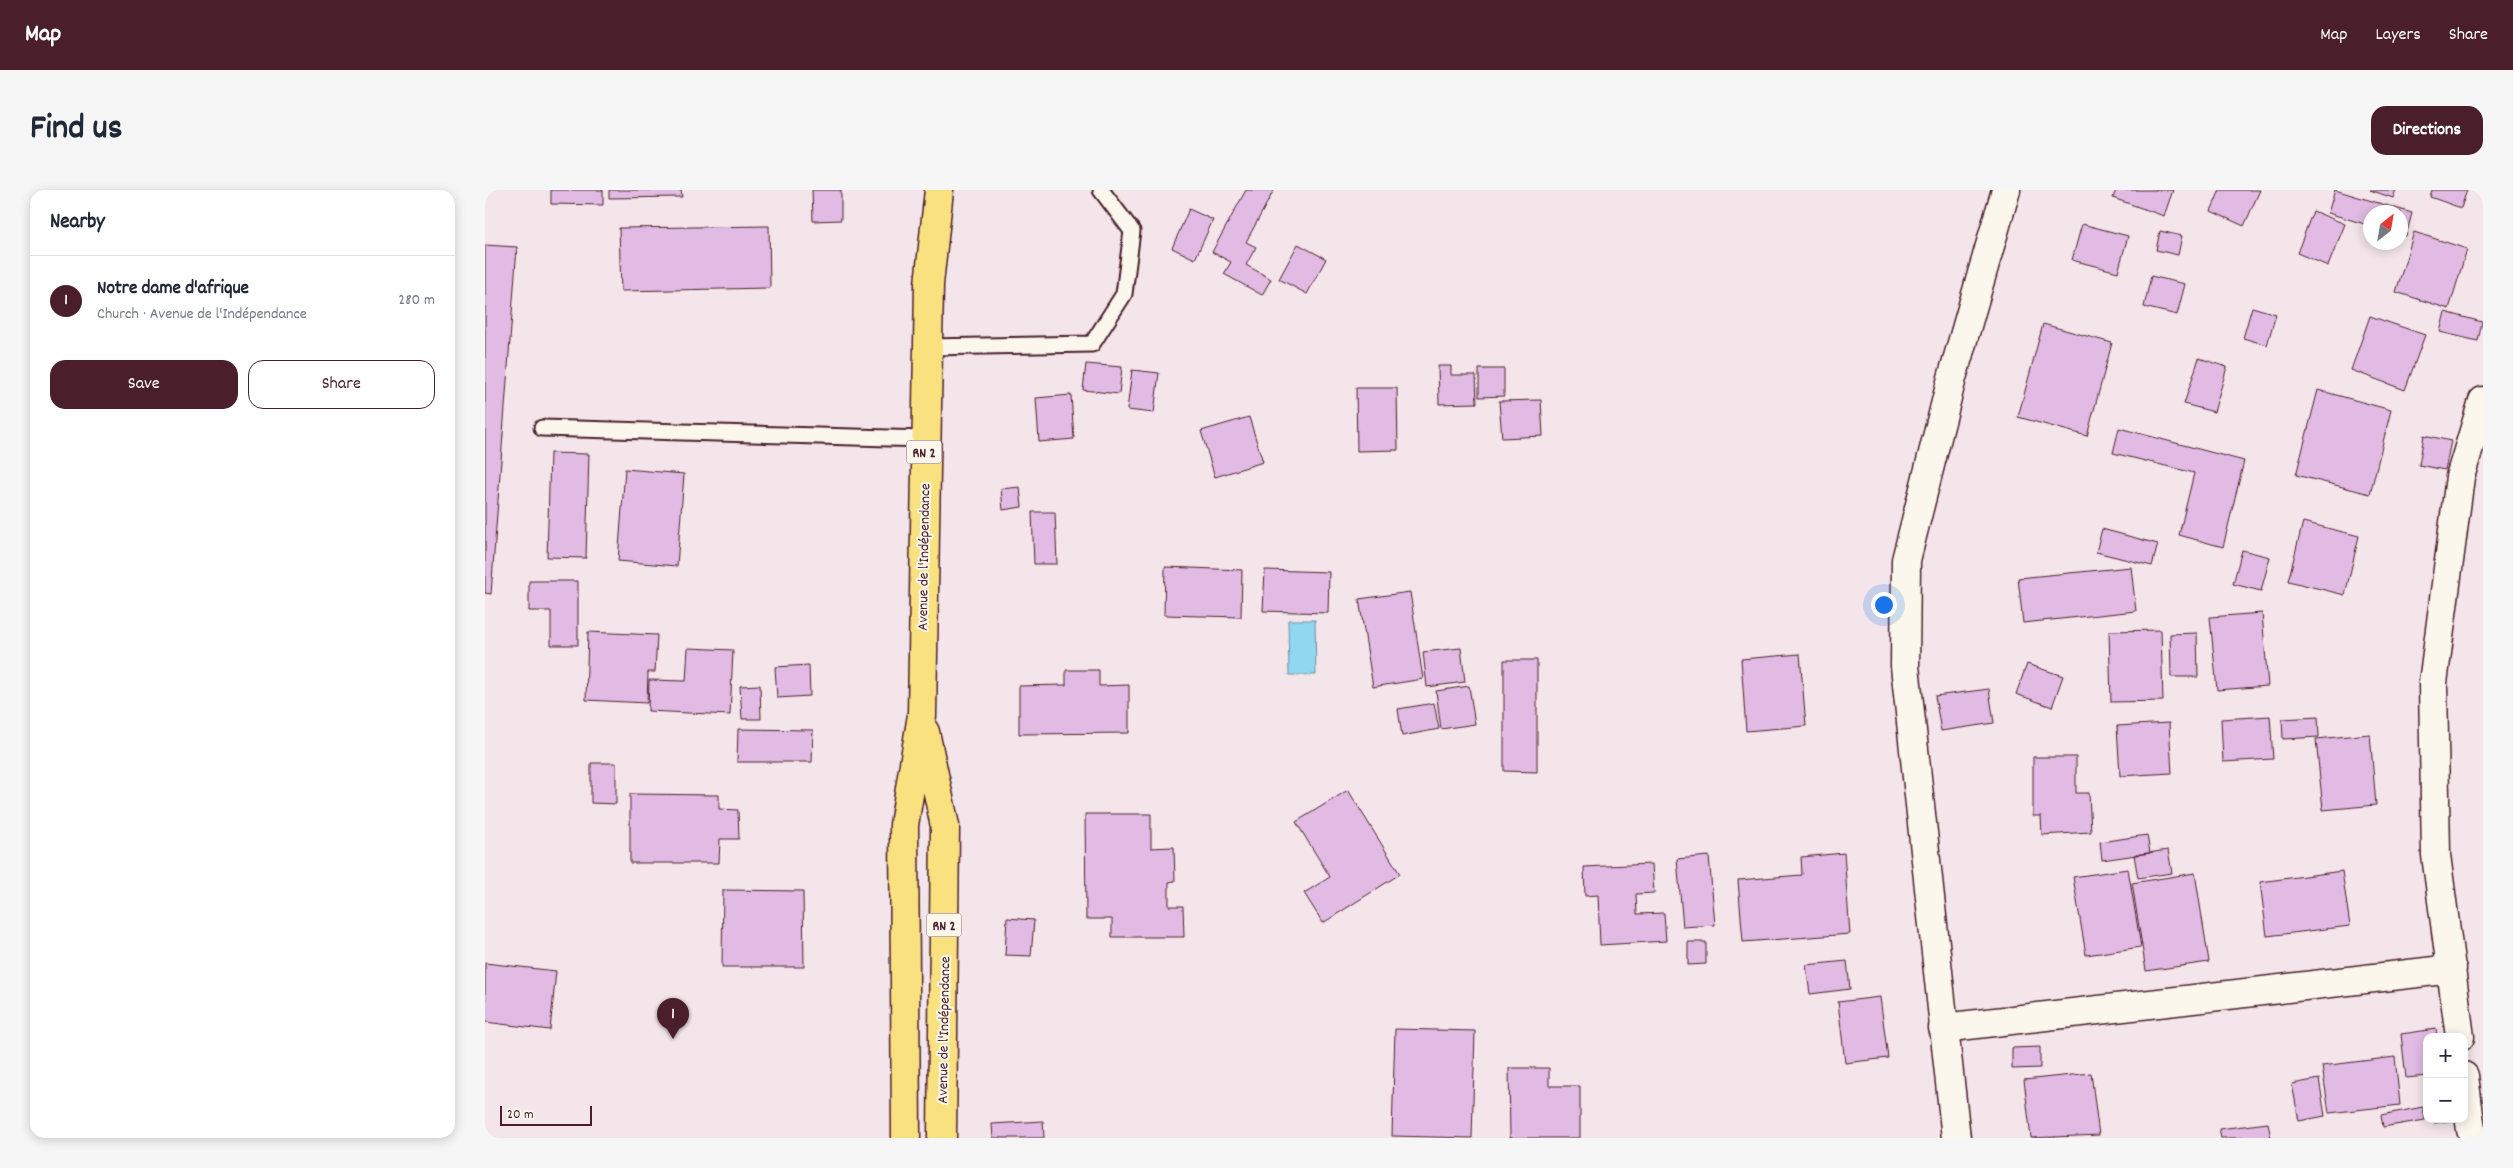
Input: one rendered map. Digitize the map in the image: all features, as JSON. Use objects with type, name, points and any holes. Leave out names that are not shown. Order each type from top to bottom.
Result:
[{"type":"main road","name":"Avenue de l'Indépendance","points":[[906,1138],[903,825],[922,715],[929,284],[939,190]]},
{"type":"main road","name":"Avenue de l'Indépendance","points":[[922,715],[945,826],[942,1138]]},
{"type":"street","points":[[1956,1138],[1905,666],[1906,560],[1952,378],[2006,190]]},
{"type":"street","points":[[2460,1033],[2436,855],[2433,683],[2460,477],[2483,401]]},
{"type":"street","points":[[1943,1028],[2452,970]]},
{"type":"street","points":[[2464,1078],[2471,1130]]},
{"type":"lane","points":[[928,346],[1092,344],[1124,294],[1132,231],[1101,190]]},
{"type":"lane","points":[[542,428],[925,439]]},
{"type":"water","points":[[1288,620],[1315,620],[1316,675],[1289,675]]},
{"type":"building","points":[[551,190],[603,190],[603,205],[551,204]]},
{"type":"building","points":[[609,190],[681,190],[682,197],[609,198]]},
{"type":"building","points":[[812,190],[841,190],[841,220],[813,221]]},
{"type":"building","points":[[1246,190],[1274,190],[1246,242],[1256,247],[1246,265],[1271,279],[1262,295],[1224,274],[1231,262],[1212,252]]},
{"type":"building","points":[[2116,190],[2173,190],[2164,216],[2113,198]]},
{"type":"building","points":[[2220,190],[2260,190],[2244,226],[2211,211]]},
{"type":"building","points":[[2335,190],[2385,205],[2363,205],[2363,224],[2328,213]]},
{"type":"building","points":[[2370,190],[2396,190],[2393,198]]},
{"type":"building","points":[[2432,190],[2467,190],[2461,208],[2430,197]]},
{"type":"building","points":[[1189,209],[1213,220],[1195,259],[1172,248]]},
{"type":"building","points":[[2313,211],[2345,224],[2328,266],[2297,253]]},
{"type":"building","points":[[2408,212],[2412,213],[2408,228]]},
{"type":"building","points":[[2082,224],[2128,236],[2118,272],[2072,260]]},
{"type":"building","points":[[769,226],[770,288],[621,291],[619,228]]},
{"type":"building","points":[[2160,231],[2182,236],[2178,255],[2156,250]]},
{"type":"building","points":[[2414,232],[2467,249],[2449,309],[2396,292]]},
{"type":"building","points":[[1298,244],[1326,259],[1307,294],[1279,279]]},
{"type":"building","points":[[485,245],[517,247],[491,594],[485,593]]},
{"type":"building","points":[[2151,276],[2185,284],[2177,315],[2144,307]]},
{"type":"building","points":[[2252,307],[2276,314],[2267,345],[2243,338]]},
{"type":"building","points":[[2445,312],[2482,322],[2478,341],[2440,332]]},
{"type":"building","points":[[2370,316],[2425,335],[2405,390],[2351,370]]},
{"type":"building","points":[[2043,324],[2112,343],[2087,436],[2018,417]]},
{"type":"building","points":[[2199,358],[2227,367],[2214,412],[2184,404]]},
{"type":"building","points":[[1086,364],[1122,367],[1119,394],[1083,390]]},
{"type":"building","points":[[1438,366],[1451,366],[1451,375],[1476,375],[1477,403],[1439,404]]},
{"type":"building","points":[[1479,369],[1504,369],[1504,396],[1479,397]]},
{"type":"building","points":[[1132,370],[1159,373],[1154,413],[1127,410]]},
{"type":"building","points":[[1356,388],[1397,388],[1398,450],[1357,451]]},
{"type":"building","points":[[2318,390],[2391,410],[2370,494],[2296,475]]},
{"type":"building","points":[[1071,395],[1074,439],[1039,442],[1036,398]]},
{"type":"building","points":[[1541,400],[1543,436],[1502,438],[1499,401]]},
{"type":"building","points":[[1249,417],[1263,462],[1215,477],[1201,431]]},
{"type":"building","points":[[2119,428],[2244,461],[2223,547],[2179,535],[2194,473],[2113,453]]},
{"type":"building","points":[[2424,435],[2451,441],[2445,470],[2419,465]]},
{"type":"building","points":[[550,453],[589,454],[586,558],[547,557]]},
{"type":"building","points":[[625,469],[684,474],[677,566],[618,561]]},
{"type":"building","points":[[1020,487],[1022,507],[1003,510],[1001,489]]},
{"type":"building","points":[[1032,512],[1055,512],[1057,564],[1034,564]]},
{"type":"building","points":[[2303,522],[2359,536],[2345,595],[2288,581]]},
{"type":"building","points":[[2102,529],[2158,544],[2152,566],[2096,552]]},
{"type":"building","points":[[2242,550],[2270,557],[2261,591],[2233,584]]},
{"type":"building","points":[[1165,567],[1242,570],[1241,617],[1164,615]]},
{"type":"building","points":[[2131,567],[2136,611],[2023,623],[2018,578]]},
{"type":"building","points":[[1265,570],[1329,572],[1328,613],[1263,611]]},
{"type":"building","points":[[529,581],[578,581],[578,645],[551,645],[551,611],[529,611]]},
{"type":"building","points":[[1410,592],[1423,679],[1373,687],[1359,599]]},
{"type":"building","points":[[2262,613],[2268,686],[2217,690],[2210,617]]},
{"type":"building","points":[[2161,630],[2163,701],[2111,702],[2109,631]]},
{"type":"building","points":[[588,632],[657,635],[655,672],[648,672],[647,703],[586,700]]},
{"type":"building","points":[[2197,633],[2198,677],[2171,677],[2170,634]]},
{"type":"building","points":[[688,648],[733,650],[730,715],[648,711],[649,680],[686,681]]},
{"type":"building","points":[[1461,648],[1465,682],[1427,687],[1423,652]]},
{"type":"building","points":[[1800,654],[1806,726],[1746,731],[1741,659]]},
{"type":"building","points":[[1504,660],[1537,660],[1537,772],[1504,771]]},
{"type":"building","points":[[2027,664],[2063,676],[2052,707],[2016,694]]},
{"type":"building","points":[[809,665],[810,696],[777,698],[775,667]]},
{"type":"building","points":[[1066,670],[1099,670],[1099,686],[1129,685],[1129,733],[1019,734],[1019,686],[1066,685]]},
{"type":"building","points":[[760,685],[761,719],[742,719],[740,686]]},
{"type":"building","points":[[1469,686],[1475,724],[1441,729],[1436,691]]},
{"type":"building","points":[[1989,689],[1994,723],[1941,731],[1935,696]]},
{"type":"building","points":[[1434,703],[1439,729],[1402,736],[1398,709]]},
{"type":"building","points":[[2270,716],[2273,759],[2223,762],[2221,719]]},
{"type":"building","points":[[2318,717],[2319,737],[2283,739],[2282,719]]},
{"type":"building","points":[[2169,723],[2172,773],[2120,776],[2117,726]]},
{"type":"building","points":[[738,729],[813,730],[812,762],[737,762]]},
{"type":"building","points":[[2370,734],[2376,805],[2323,810],[2316,739]]},
{"type":"building","points":[[2033,757],[2076,757],[2076,793],[2089,793],[2091,832],[2042,835],[2041,816],[2033,816]]},
{"type":"building","points":[[591,763],[616,763],[616,804],[591,803]]},
{"type":"building","points":[[1348,790],[1400,874],[1323,923],[1304,893],[1330,877],[1296,822]]},
{"type":"building","points":[[630,794],[719,795],[719,809],[738,810],[739,839],[720,839],[719,863],[630,863]]},
{"type":"building","points":[[1085,814],[1151,814],[1151,848],[1174,847],[1175,881],[1169,882],[1169,906],[1183,906],[1184,937],[1112,937],[1112,919],[1086,919]]},
{"type":"building","points":[[2147,835],[2150,853],[2102,860],[2100,842]]},
{"type":"building","points":[[2168,850],[2172,873],[2138,878],[2134,855]]},
{"type":"building","points":[[1844,853],[1850,934],[1743,942],[1738,880],[1802,875],[1801,857]]},
{"type":"building","points":[[1709,856],[1715,925],[1683,927],[1677,859]]},
{"type":"building","points":[[1652,864],[1654,893],[1636,894],[1637,914],[1664,913],[1666,941],[1600,945],[1598,895],[1585,896],[1584,867]]},
{"type":"building","points":[[2128,869],[2141,947],[2086,955],[2073,877]]},
{"type":"building","points":[[2342,871],[2350,926],[2267,936],[2260,882]]},
{"type":"building","points":[[2195,873],[2209,962],[2146,971],[2132,883]]},
{"type":"building","points":[[723,890],[803,891],[804,967],[722,967]]},
{"type":"building","points":[[1007,918],[1034,920],[1031,956],[1005,955]]},
{"type":"building","points":[[1688,942],[1706,942],[1706,964],[1688,965]]},
{"type":"building","points":[[1847,961],[1850,989],[1810,994],[1806,965]]},
{"type":"building","points":[[485,963],[556,971],[550,1030],[485,1022]]},
{"type":"building","points":[[1880,997],[1888,1058],[1845,1063],[1838,1002]]},
{"type":"building","points":[[1395,1029],[1475,1031],[1472,1138],[1392,1136]]},
{"type":"building","points":[[2436,1029],[2436,1033],[2423,1033],[2423,1076],[2406,1078],[2401,1034]]},
{"type":"building","points":[[2040,1047],[2040,1068],[2012,1069],[2012,1048]]},
{"type":"building","points":[[2395,1057],[2400,1105],[2329,1113],[2322,1066]]},
{"type":"building","points":[[1509,1068],[1549,1068],[1549,1086],[1580,1086],[1580,1138],[1510,1138]]},
{"type":"building","points":[[2091,1073],[2099,1135],[2031,1138],[2024,1080]]},
{"type":"building","points":[[2319,1079],[2325,1116],[2299,1121],[2292,1084]]},
{"type":"building","points":[[2423,1107],[2423,1120],[2383,1127],[2381,1115]]},
{"type":"building","points":[[1043,1121],[1044,1138],[993,1138],[992,1124]]},
{"type":"building","points":[[2268,1123],[2271,1138],[2221,1138],[2219,1129]]},
{"type":"place","name":"Notre dame d'afrique","points":[[673,1039]]}]
